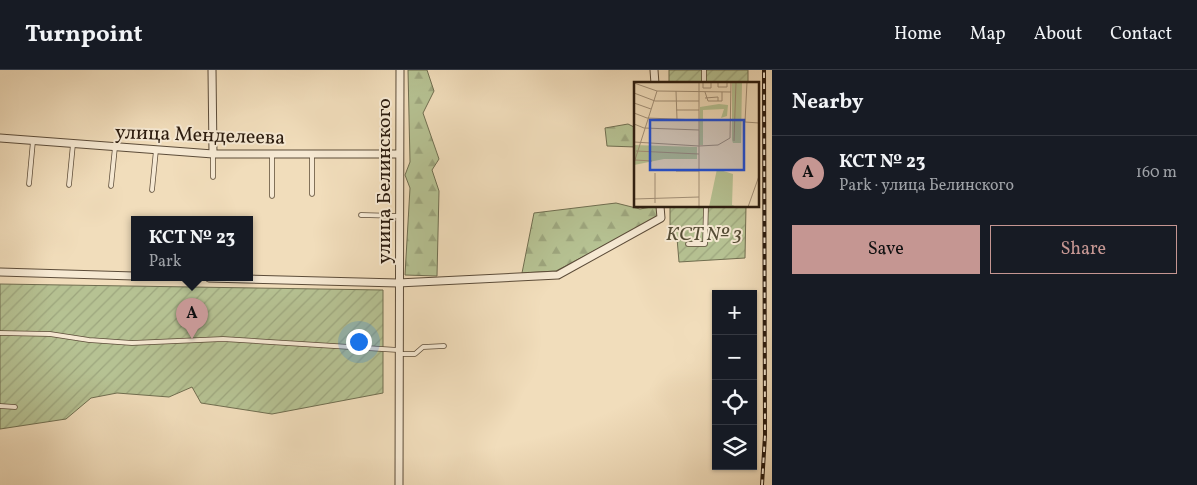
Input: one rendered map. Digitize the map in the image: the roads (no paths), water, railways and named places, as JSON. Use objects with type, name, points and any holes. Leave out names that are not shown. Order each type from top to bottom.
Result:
[{"type":"street","points":[[212,70],[213,154]]},
{"type":"street","name":"улица Белинского","points":[[253,279],[398,283],[400,70]]},
{"type":"street","name":"улица Менделеева","points":[[0,138],[213,154],[399,154]]},
{"type":"street","points":[[399,485],[398,283],[558,274],[661,218],[660,208]]},
{"type":"street","points":[[0,272],[131,276]]},
{"type":"lane","points":[[29,184],[33,141]]},
{"type":"lane","points":[[69,185],[73,144]]},
{"type":"lane","points":[[112,186],[115,147]]},
{"type":"lane","points":[[152,190],[156,150]]},
{"type":"lane","points":[[212,177],[213,154]]},
{"type":"lane","points":[[272,154],[272,196]]},
{"type":"lane","points":[[312,154],[312,194]]},
{"type":"lane","points":[[688,244],[705,244],[706,208]]},
{"type":"lane","points":[[361,215],[399,216]]},
{"type":"lane","points":[[0,333],[50,334],[89,340],[132,343],[223,339],[415,354],[423,347],[444,346]]},
{"type":"lane","points":[[0,406],[15,407]]},
{"type":"railway","points":[[762,485],[765,435],[764,70]]},
{"type":"place","name":"КСТ № 23","points":[[192,339]]},
{"type":"park label","name":"КСТ № 3","points":[[704,233]]}]
